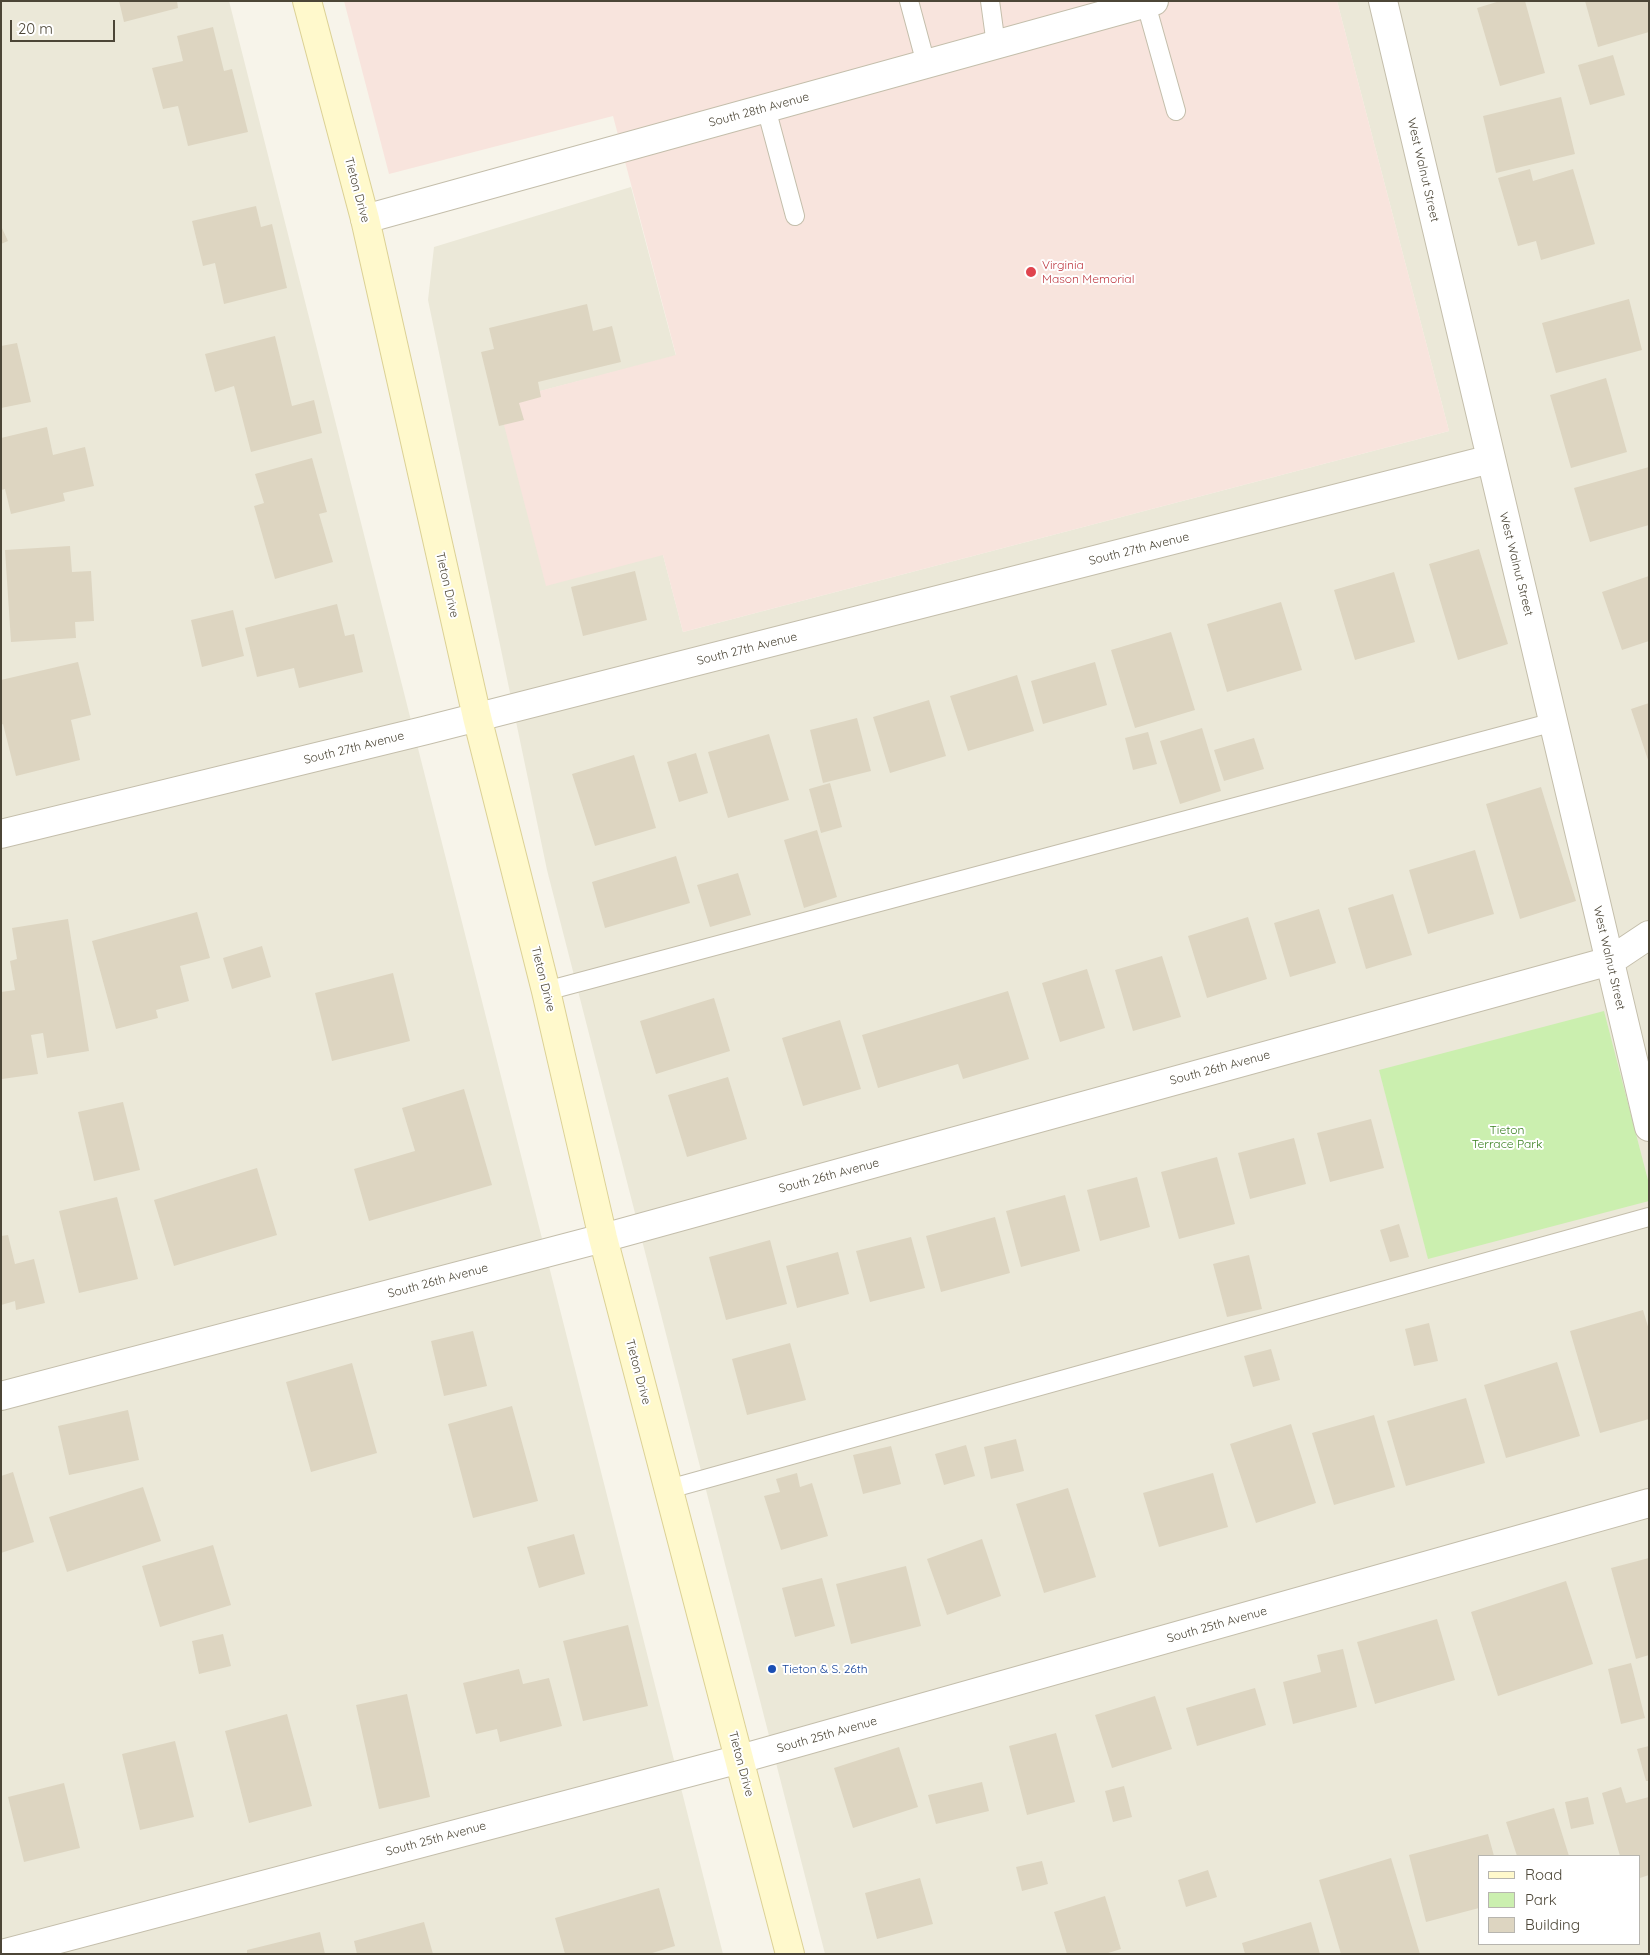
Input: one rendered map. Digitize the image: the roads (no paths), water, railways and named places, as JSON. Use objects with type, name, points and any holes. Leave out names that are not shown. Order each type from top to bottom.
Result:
[{"type":"main road","name":"Tieton Drive","points":[[307,1],[365,219],[477,717],[546,991],[603,1238],[790,1954]]},
{"type":"street","name":"West Walnut Street","points":[[1383,1],[1649,1127]]},
{"type":"street","name":"South 28th Avenue","points":[[365,219],[1150,2]]},
{"type":"street","name":"South 27th Avenue","points":[[1,834],[477,717],[1491,459]]},
{"type":"street","name":"South 26th Avenue","points":[[1,1396],[603,1238],[1610,961],[1649,935]]},
{"type":"street","name":"South 25th Avenue","points":[[2,1954],[740,1759],[1649,1503]]},
{"type":"lane","points":[[909,1],[926,64]]},
{"type":"lane","points":[[990,1],[996,45]]},
{"type":"lane","points":[[1150,2],[1176,111]]},
{"type":"lane","points":[[766,108],[795,216]]},
{"type":"lane","points":[[546,991],[1554,722]]},
{"type":"lane","points":[[669,1489],[1649,1217]]},
{"type":"place","name":"Virginia Mason Memorial","points":[[1031,272]]},
{"type":"place","name":"Tieton & S. 26th","points":[[772,1669]]},
{"type":"park label","name":"Tieton Terrace Park","points":[[1507,1137]]}]
